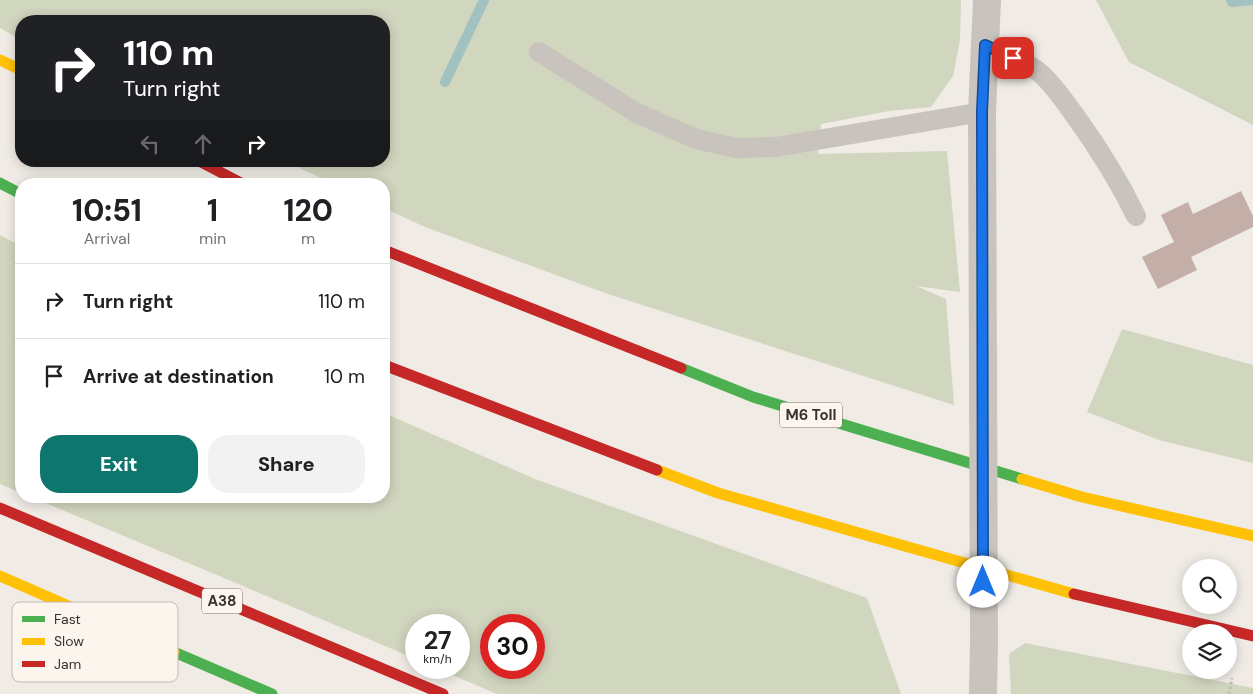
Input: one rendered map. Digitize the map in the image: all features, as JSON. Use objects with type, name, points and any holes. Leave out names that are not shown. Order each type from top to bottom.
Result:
[{"type":"highway","points":[[0,60],[15,67]]},
{"type":"highway","points":[[211,167],[232,178]]},
{"type":"highway","points":[[0,183],[15,191]]},
{"type":"highway","name":"M6 Toll","points":[[390,252],[752,397],[1082,497],[1253,536]]},
{"type":"highway","points":[[390,367],[718,493],[1061,591],[1253,636]]},
{"type":"highway","name":"A38","points":[[0,508],[443,694]]},
{"type":"highway","points":[[0,576],[60,602]]},
{"type":"highway","points":[[178,653],[272,694]]},
{"type":"street","points":[[983,694],[982,112],[987,0]]},
{"type":"lane","points":[[985,45],[1027,64],[1039,72],[1055,89],[1096,146],[1121,186],[1136,216]]},
{"type":"lane","points":[[539,52],[637,113],[696,139],[736,148],[776,147],[982,112]]},
{"type":"path","points":[[1229,694],[1232,679]]},
{"type":"green space","points":[[0,0],[961,0],[960,40],[953,76],[931,107],[889,111],[821,124],[818,154],[947,151],[960,292],[916,286],[946,299],[954,405],[608,294],[425,227],[390,211],[390,178],[320,178],[298,167],[390,167],[390,15],[15,15],[15,37],[0,28]]},
{"type":"green space","points":[[1096,0],[1253,0],[1253,125],[1129,62]]},
{"type":"green space","points":[[0,235],[15,243],[15,490],[0,484]]},
{"type":"green space","points":[[1122,329],[1253,365],[1253,463],[1159,440],[1087,412]]},
{"type":"green space","points":[[390,416],[535,479],[867,598],[901,694],[497,694],[462,679],[470,679],[470,614],[405,614],[405,654],[46,503],[390,503]]},
{"type":"green space","points":[[1025,643],[1182,674],[1182,679],[1207,679],[1253,688],[1253,694],[1011,694],[1009,654]]},
{"type":"building","points":[[1241,191],[1253,216],[1253,227],[1191,257],[1197,270],[1158,289],[1142,257],[1174,242],[1161,215],[1188,202],[1193,214]]},
{"type":"waterway","points":[[445,82],[484,0]]},
{"type":"waterway","points":[[1231,0],[1232,2],[1253,0]]},
{"type":"traffic: fast","points":[[0,183],[15,191]]},
{"type":"traffic: fast","points":[[681,368],[753,397],[1022,479]]},
{"type":"traffic: fast","points":[[178,654],[272,694]]},
{"type":"traffic: slow","points":[[0,60],[15,67]]},
{"type":"traffic: slow","points":[[657,470],[718,493],[1074,594]]},
{"type":"traffic: slow","points":[[1022,479],[1082,497],[1253,536]]},
{"type":"traffic: slow","points":[[0,576],[60,602]]},
{"type":"traffic: jam","points":[[210,167],[232,178]]},
{"type":"traffic: jam","points":[[390,252],[681,368]]},
{"type":"traffic: jam","points":[[390,367],[657,470]]},
{"type":"traffic: jam","points":[[0,508],[443,694]]},
{"type":"traffic: jam","points":[[1074,594],[1253,636]]},
{"type":"route","points":[[983,582],[982,112],[985,45],[1013,58]]}]
